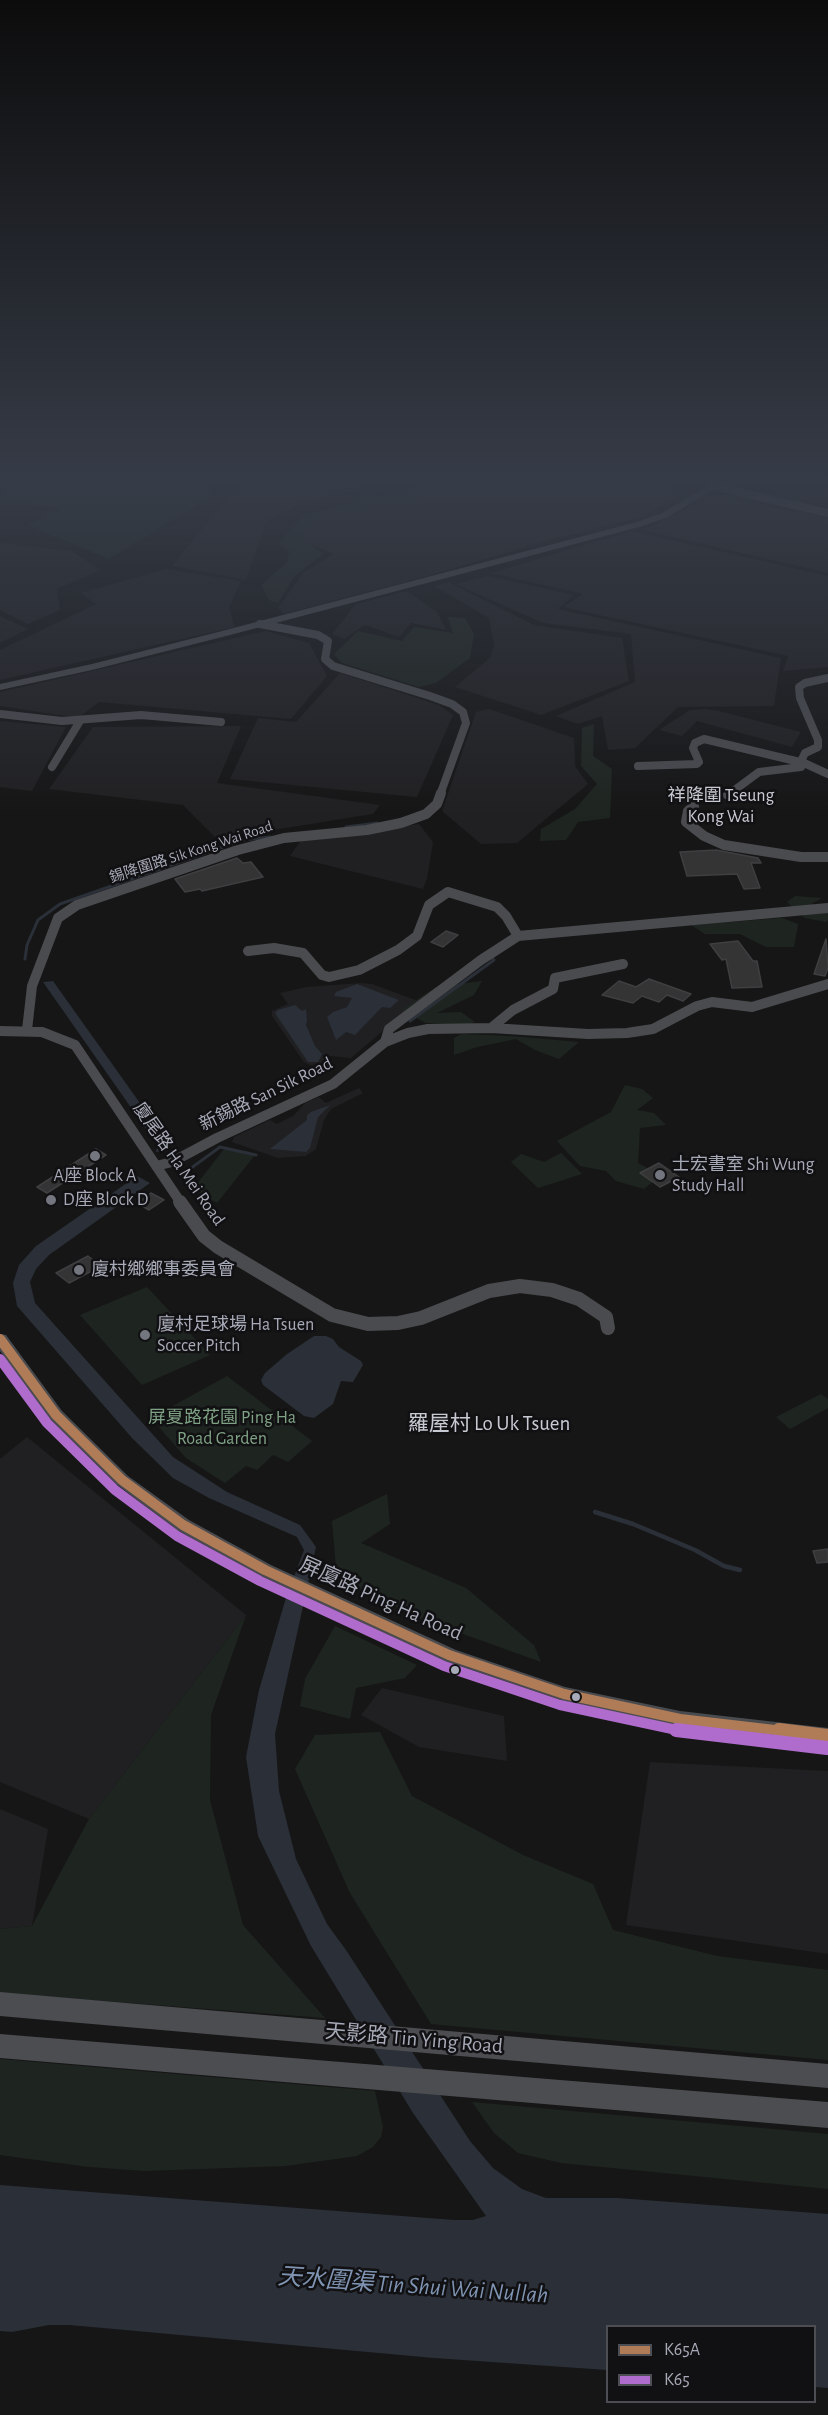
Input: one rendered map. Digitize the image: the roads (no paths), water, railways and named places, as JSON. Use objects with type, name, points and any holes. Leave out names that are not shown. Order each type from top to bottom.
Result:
[{"type":"main road","name":"天影路 Tin Ying Road","points":[[0,2004],[828,2076]]},
{"type":"main road","points":[[0,2046],[828,2115]]},
{"type":"street","points":[[0,687],[92,666],[387,591]]},
{"type":"street","name":"錫降圍路 Sik Kong Wai Road","points":[[27,1030],[32,986],[58,918],[77,905],[238,850],[284,838],[367,830],[401,823],[426,813],[437,804],[466,723],[463,712],[452,704],[430,696],[328,663],[325,659],[328,641],[318,634],[260,624]]},
{"type":"street","points":[[806,764],[802,759],[805,753],[818,747],[818,740],[800,698],[799,687],[805,683],[828,678]]},
{"type":"street","points":[[0,714],[80,721],[141,715],[221,722]]},
{"type":"street","points":[[52,767],[80,721]]},
{"type":"street","points":[[638,766],[697,764],[699,762],[693,748],[695,743],[704,739],[806,764],[828,774]]},
{"type":"street","points":[[728,795],[759,772],[806,764]]},
{"type":"street","points":[[694,806],[688,811],[686,822],[704,836],[724,845],[801,857],[828,857]]},
{"type":"street","points":[[248,951],[274,948],[303,953],[322,975],[329,977],[359,970],[398,950],[417,936],[429,905],[448,892],[497,907],[506,916],[518,936]]},
{"type":"street","points":[[385,1042],[388,1029],[481,960],[518,936],[564,930],[828,908]]},
{"type":"street","points":[[491,1028],[513,1010],[553,989],[555,978],[623,964]]},
{"type":"street","points":[[385,1042],[408,1033],[428,1029],[491,1028],[588,1034],[627,1033],[653,1029],[697,1006],[712,1002],[752,1007],[828,984]]},
{"type":"street","name":"廈尾路 Ha Mei Road","points":[[0,1031],[27,1030],[57,1036],[79,1049],[194,1223],[211,1241],[326,1312],[368,1324],[398,1323],[421,1318],[489,1291],[520,1286],[552,1290],[579,1299],[606,1317],[608,1328]]},
{"type":"street","name":"新錫路 San Sik Road","points":[[156,1166],[172,1162],[217,1138],[333,1084],[385,1042]]},
{"type":"street","name":"屏廈路 Ping Ha Road","points":[[0,1339],[56,1415],[122,1480],[160,1510],[209,1541],[289,1581],[449,1655],[564,1694],[680,1719],[828,1736]]},
{"type":"water","points":[[53,981],[167,1141],[169,1148],[167,1151],[156,1152],[157,1146],[153,1139],[43,982]]},
{"type":"water","points":[[357,984],[399,1000],[390,1008],[382,1007],[355,1035],[346,1032],[336,1040],[327,1017],[347,1007],[352,998],[334,996],[336,992]]},
{"type":"water","points":[[295,1005],[302,1011],[306,1009],[306,1025],[315,1046],[322,1054],[318,1062],[308,1062],[275,1013]]},
{"type":"water","points":[[330,1105],[318,1117],[310,1148],[306,1152],[270,1149],[307,1120],[307,1115],[311,1112]]},
{"type":"water","name":"天水圍渠 Tin Shui Wai Nullah","points":[[137,1176],[150,1183],[49,1255],[36,1269],[30,1282],[35,1303],[173,1457],[227,1492],[300,1525],[316,1547],[275,1734],[279,1791],[296,1859],[327,1924],[470,2141],[493,2168],[522,2189],[546,2198],[618,2198],[828,2214],[828,2388],[816,2387],[816,2325],[606,2325],[606,2370],[434,2358],[70,2325],[49,2325],[12,2332],[0,2331],[0,2185],[454,2220],[473,2220],[486,2216],[413,2113],[311,1946],[258,1836],[246,1757],[259,1690],[285,1601],[304,1550],[297,1537],[209,1498],[173,1478],[132,1438],[17,1306],[13,1283],[19,1265],[36,1246]]},
{"type":"water","points":[[314,1336],[326,1336],[333,1339],[339,1347],[361,1361],[363,1365],[353,1382],[341,1381],[333,1404],[314,1418],[304,1416],[263,1385],[261,1380],[265,1373],[287,1354]]},
{"type":"waterway","points":[[346,827],[377,823]]},
{"type":"waterway","points":[[25,959],[27,945],[38,920],[60,904],[243,840],[270,837]]},
{"type":"waterway","points":[[410,1021],[494,960],[492,958]]},
{"type":"waterway","points":[[183,1174],[220,1147],[256,1155]]},
{"type":"waterway","points":[[595,1512],[633,1524],[695,1550],[724,1566],[740,1570]]},
{"type":"place","name":"A座 Block A","points":[[95,1156]]},
{"type":"place","name":"士宏書室 Shi Wung Study Hall","points":[[660,1175]]},
{"type":"place","name":"D座 Block D","points":[[51,1200]]},
{"type":"place","name":"廈村鄉鄉事委員會","points":[[79,1270]]},
{"type":"place","name":"廈村足球場 Ha Tsuen Soccer Pitch","points":[[145,1335]]},
{"type":"district","name":"祥降圍 Tseung Kong Wai","points":[[721,806]]},
{"type":"district","name":"羅屋村 Lo Uk Tsuen","points":[[489,1424]]},
{"type":"park label","name":"屏夏路花園 Ping Ha Road Garden","points":[[222,1428]]}]
